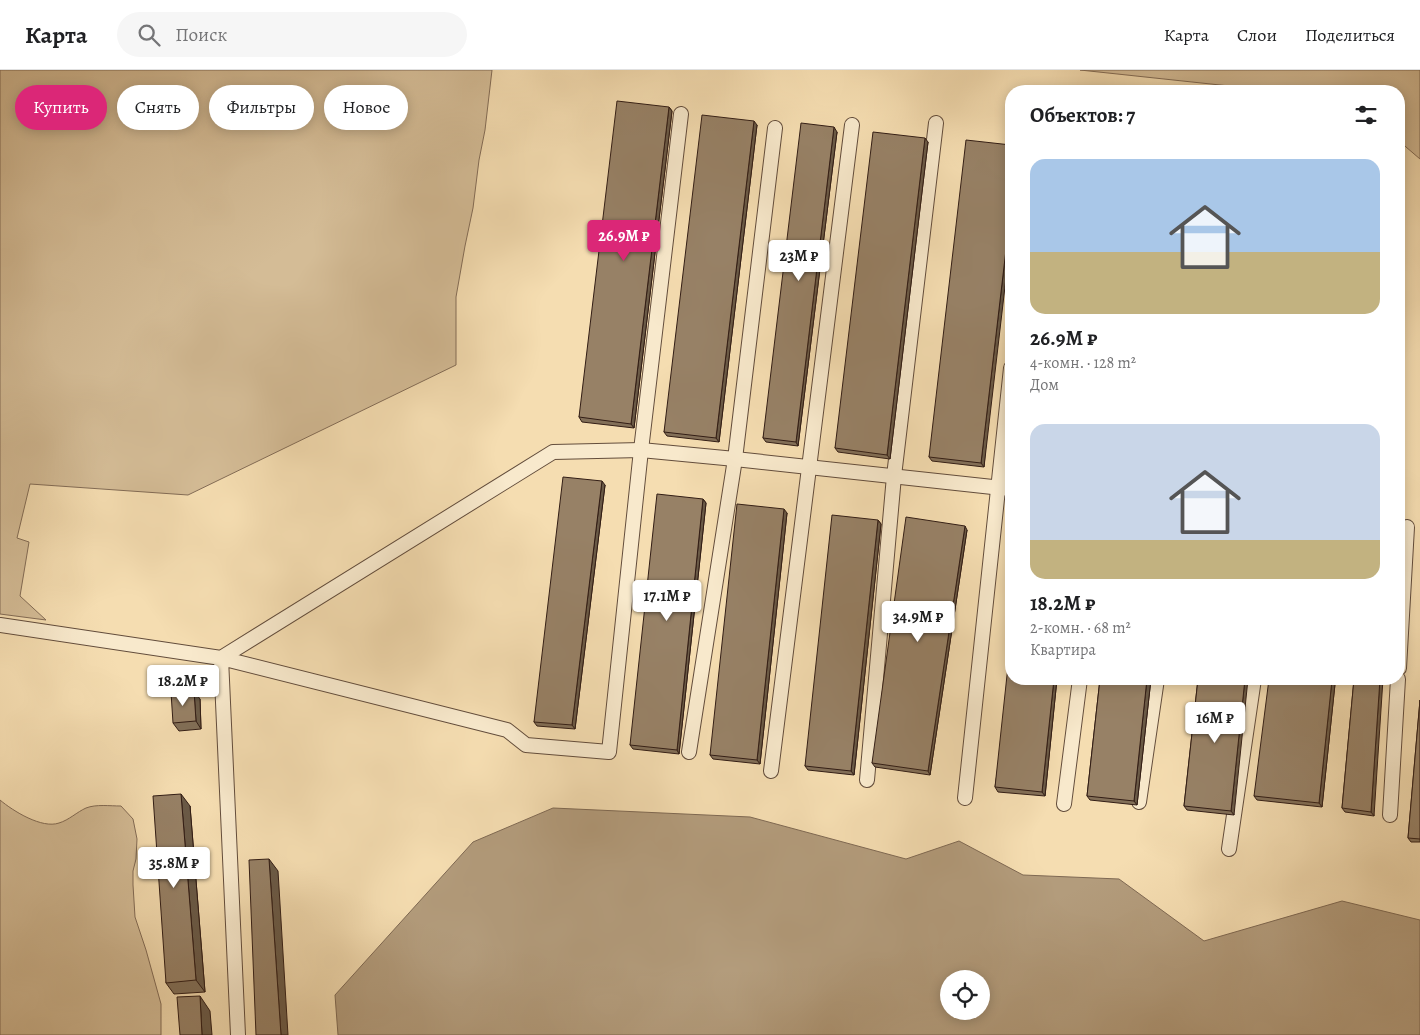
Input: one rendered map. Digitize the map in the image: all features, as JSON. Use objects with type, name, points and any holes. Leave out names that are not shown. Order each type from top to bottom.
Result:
[{"type":"lane","points":[[0,626],[221,658],[507,730],[526,745],[608,752],[641,450],[681,114]]},
{"type":"lane","points":[[866,780],[894,476],[936,123]]},
{"type":"lane","points":[[771,771],[852,125]]},
{"type":"lane","points":[[689,752],[735,459],[775,128]]},
{"type":"lane","points":[[221,658],[553,452],[641,450],[1005,489],[965,798]]},
{"type":"lane","points":[[1405,583],[1409,527]]},
{"type":"lane","points":[[221,658],[238,1035]]},
{"type":"lane","points":[[1064,804],[1079,685]]},
{"type":"lane","points":[[1139,802],[1156,685]]},
{"type":"lane","points":[[1229,849],[1253,685]]},
{"type":"lane","points":[[1390,815],[1398,685]]},
{"type":"shaded area","points":[[0,70],[492,70],[473,208],[456,297],[456,365],[188,495],[30,484],[17,538],[29,542],[20,596],[46,620],[0,614]]},
{"type":"shaded area","points":[[1080,70],[1420,70],[1420,159],[1405,146],[1405,85],[1220,85]]},
{"type":"shaded area","points":[[0,800],[20,814],[44,823],[59,823],[86,808],[99,806],[121,806],[133,819],[137,839],[133,871],[135,917],[161,1004],[161,1035],[0,1035]]},
{"type":"shaded area","points":[[553,808],[750,817],[906,859],[959,841],[1023,875],[1119,879],[1204,941],[1342,901],[1420,920],[1420,1035],[338,1035],[335,995],[473,842]]},
{"type":"building","points":[[617,101],[669,107],[631,424],[579,417]]},
{"type":"building","points":[[702,115],[754,121],[716,438],[664,432]]},
{"type":"building","points":[[801,123],[834,127],[796,442],[763,438]]},
{"type":"building","points":[[873,132],[925,138],[887,455],[835,448]]},
{"type":"building","points":[[966,140],[1005,144],[1005,258],[981,463],[929,457]]},
{"type":"building","points":[[563,477],[602,481],[572,725],[534,722]]},
{"type":"building","points":[[657,494],[703,499],[677,750],[630,745]]},
{"type":"building","points":[[737,504],[784,509],[757,760],[710,755]]},
{"type":"building","points":[[832,515],[878,520],[851,771],[805,766]]},
{"type":"building","points":[[906,517],[965,526],[928,771],[872,763]]},
{"type":"building","points":[[1006,685],[1053,685],[1042,792],[995,787]]},
{"type":"building","points":[[1099,685],[1146,685],[1134,801],[1087,796]]},
{"type":"building","points":[[1197,685],[1244,685],[1231,811],[1184,806]]},
{"type":"building","points":[[1268,685],[1331,685],[1319,803],[1254,796]]},
{"type":"building","points":[[1353,685],[1380,685],[1371,812],[1342,808]]},
{"type":"building","points":[[194,691],[196,721],[173,723],[171,692]]},
{"type":"building","points":[[1420,700],[1420,839],[1408,838]]},
{"type":"building","points":[[181,794],[196,980],[166,983],[153,796]]},
{"type":"building","points":[[269,859],[281,1035],[256,1035],[249,860]]},
{"type":"building","points":[[200,996],[202,1035],[180,1035],[177,997]]}]
